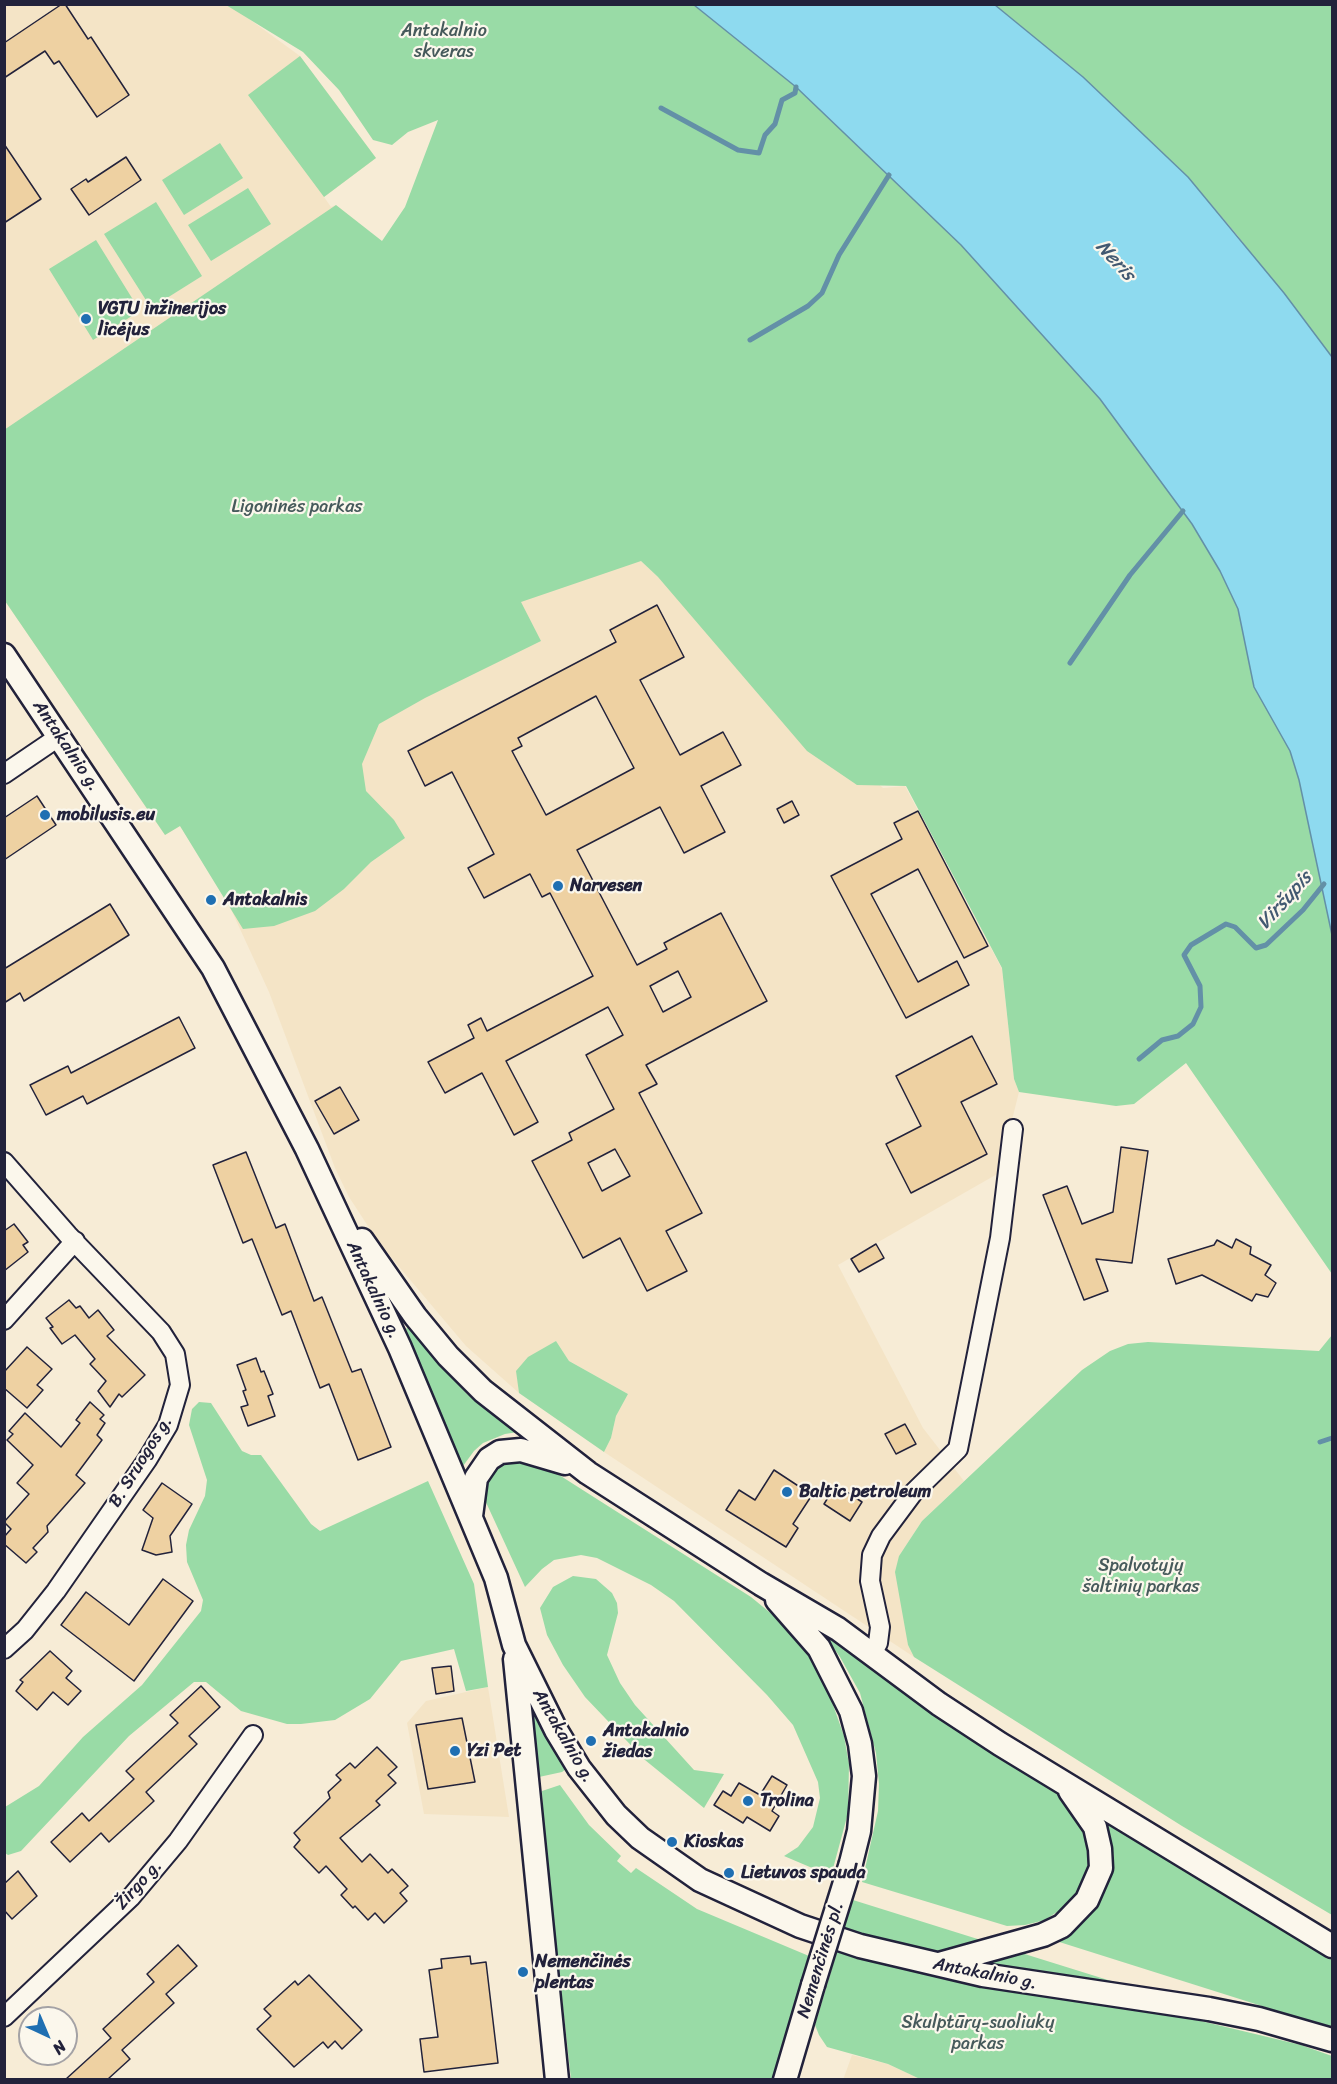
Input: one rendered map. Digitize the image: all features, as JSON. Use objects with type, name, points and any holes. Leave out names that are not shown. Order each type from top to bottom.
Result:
[{"type":"main road","name":"Antakalnio g.","points":[[4,655],[213,968],[307,1149],[400,1347],[496,1578],[514,1645],[556,1730],[579,1768],[616,1815],[640,1838],[700,1880],[741,1901],[800,1926],[860,1946],[935,1965],[1027,1983],[1209,2009],[1259,2019],[1332,2040]]},
{"type":"main road","name":"Antakalnio g.","points":[[307,1149],[350,1222],[415,1316],[448,1356],[483,1391],[588,1473],[761,1584],[805,1607],[939,1704],[1332,1946]]},
{"type":"main road","points":[[471,1519],[476,1478],[489,1459],[500,1452],[521,1450],[533,1452],[588,1473]]},
{"type":"main road","name":"Nemenčinės pl.","points":[[761,1584],[795,1618],[819,1648],[851,1711],[860,1744],[864,1776],[859,1831],[851,1863],[785,2079]]},
{"type":"main road","points":[[514,1645],[557,2079]]},
{"type":"main road","points":[[935,1965],[1043,1935],[1062,1926],[1087,1900],[1101,1868],[1100,1850],[1095,1827],[1061,1780]]},
{"type":"street","points":[[4,774],[60,736]]},
{"type":"street","points":[[872,1654],[878,1643],[880,1627],[870,1581],[872,1555],[881,1536],[913,1493],[958,1449],[1000,1238],[1013,1129]]},
{"type":"street","name":"B. Sruogos g.","points":[[4,1162],[161,1332],[175,1354],[180,1385],[168,1425],[147,1460],[56,1591],[25,1630],[4,1649]]},
{"type":"street","points":[[4,1320],[75,1241]]},
{"type":"street","name":"Žirgo g.","points":[[4,2017],[131,1897],[178,1841],[253,1735]]},
{"type":"shaded area","points":[[4,5],[230,5],[300,56],[376,158],[324,197],[331,207],[336,205],[382,242],[641,561],[883,788],[905,786],[1002,969],[1014,1079],[1019,1092],[1009,1132],[1006,1169],[838,1265],[923,1428],[964,1481],[922,1521],[899,1556],[908,1645],[914,1657],[604,1452],[611,1438],[616,1416],[628,1394],[569,1361],[556,1341],[517,1371],[519,1393],[466,1346],[379,1243],[349,1197],[335,1168],[269,992],[223,892],[180,826],[165,835],[5,601]]},
{"type":"shaded area","points":[[488,1687],[509,1817],[424,1814],[407,1723],[426,1701]]},
{"type":"shaded area","points":[[852,2055],[888,2064],[920,2079],[843,2080]]},
{"type":"green space","points":[[226,5],[694,5],[796,87],[961,245],[1041,331],[1100,399],[1151,464],[1192,524],[1220,571],[1238,609],[1254,687],[1278,726],[1290,751],[1299,780],[1332,935],[1332,1274],[1186,1063],[1134,1104],[1116,1106],[1019,1092],[1014,1079],[1002,968],[906,786],[857,785],[807,751],[658,577],[641,561],[521,602],[541,641],[425,698],[379,724],[362,764],[366,791],[394,820],[405,838],[371,862],[344,889],[315,911],[274,926],[243,929],[180,826],[165,835],[5,601],[4,430],[336,205],[382,241],[405,207],[438,120],[408,132],[392,145],[373,140],[339,90],[303,52]]},
{"type":"green space","points":[[995,5],[1332,5],[1332,357],[1237,235],[1188,177],[1083,77]]},
{"type":"green space","points":[[300,56],[376,158],[324,197],[248,95]]},
{"type":"green space","points":[[220,143],[243,178],[184,215],[162,180]]},
{"type":"green space","points":[[248,188],[271,224],[211,261],[188,225]]},
{"type":"green space","points":[[156,202],[202,276],[151,308],[104,234]]},
{"type":"green space","points":[[96,240],[140,311],[93,340],[49,269]]},
{"type":"green space","points":[[408,1327],[467,1394],[518,1432],[505,1434],[483,1443],[463,1466],[406,1329]]},
{"type":"green space","name":"Spalvotųjų šaltinių parkas","points":[[1332,1335],[1332,1915],[1182,1826],[914,1657],[908,1645],[895,1572],[899,1556],[922,1521],[1082,1370],[1110,1351],[1128,1344],[1148,1342],[1319,1351]]},
{"type":"green space","points":[[556,1341],[569,1361],[628,1394],[616,1416],[611,1438],[604,1452],[519,1393],[516,1371],[528,1357]]},
{"type":"green space","points":[[199,1402],[211,1403],[242,1451],[251,1455],[261,1455],[311,1524],[320,1531],[428,1481],[474,1584],[488,1687],[466,1691],[454,1649],[401,1661],[370,1699],[335,1720],[287,1724],[241,1711],[206,1682],[194,1682],[129,1736],[21,1851],[8,1855],[5,1853],[5,1807],[39,1786],[83,1737],[142,1685],[201,1611],[203,1600],[187,1562],[186,1545],[189,1530],[205,1496],[207,1480],[189,1425],[192,1409]]},
{"type":"green space","points":[[516,1460],[537,1464],[556,1473],[751,1597],[779,1620],[805,1650],[826,1685],[844,1736],[849,1764],[848,1813],[831,1876],[784,1856],[798,1847],[813,1827],[820,1798],[818,1782],[793,1725],[767,1695],[674,1601],[651,1585],[597,1558],[581,1555],[554,1560],[525,1587],[484,1498],[487,1479],[499,1464]]},
{"type":"green space","points":[[573,1576],[596,1579],[612,1593],[617,1603],[618,1613],[607,1655],[620,1683],[635,1705],[694,1770],[724,1774],[704,1808],[645,1760],[585,1697],[563,1665],[547,1635],[540,1608],[553,1587]]},
{"type":"green space","points":[[821,1631],[1061,1795],[1087,1830],[1090,1850],[1088,1870],[1078,1892],[1066,1906],[1045,1920],[1025,1925],[1007,1926],[862,1882],[878,1811],[879,1784],[876,1753],[860,1693],[840,1657]]},
{"type":"green space","points":[[529,1706],[566,1769],[562,1772],[539,1777]]},
{"type":"green space","points":[[560,1785],[589,1825],[621,1856],[617,1861],[631,1873],[636,1868],[697,1909],[809,1956],[773,2079],[571,2079],[544,1837],[542,1791]]},
{"type":"green space","points":[[1107,1824],[1226,1893],[1332,1959],[1332,2032],[1265,2007],[1053,1940],[1095,1907],[1108,1882],[1114,1857]]},
{"type":"green space","points":[[853,1900],[984,1941],[944,1952],[934,1952],[843,1931]]},
{"type":"green space","points":[[1015,1951],[1124,1985],[1054,1977],[980,1964]]},
{"type":"green space","name":"Skulptūrų-suoliukų parkas","points":[[837,1952],[979,1986],[1155,2010],[1301,2045],[1332,2056],[1332,2079],[920,2079],[888,2064],[827,2047],[819,2035],[815,2025]]},
{"type":"water","name":"Neris","points":[[694,5],[995,5],[1083,77],[1188,177],[1284,293],[1332,357],[1332,935],[1299,780],[1290,751],[1254,687],[1238,609],[1220,571],[1192,524],[1100,399],[961,245],[796,87]]},
{"type":"building","points":[[65,4],[88,39],[91,37],[129,95],[97,117],[59,61],[54,64],[45,51],[4,78],[4,43]]},
{"type":"building","points":[[4,144],[41,199],[4,223]]},
{"type":"building","points":[[126,157],[141,180],[89,215],[71,189],[86,179],[88,182]]},
{"type":"building","points":[[657,605],[684,657],[640,680],[680,755],[723,732],[741,765],[701,786],[725,832],[684,853],[660,807],[577,850],[637,965],[667,949],[664,943],[721,913],[767,1001],[646,1065],[657,1084],[639,1093],[702,1213],[666,1231],[687,1271],[647,1291],[620,1238],[583,1258],[532,1161],[572,1140],[569,1133],[614,1109],[586,1055],[623,1035],[608,1007],[506,1061],[538,1122],[514,1135],[482,1073],[445,1093],[428,1062],[474,1038],[468,1025],[481,1018],[487,1031],[593,976],[550,893],[542,897],[530,874],[484,898],[468,868],[494,854],[452,772],[425,786],[408,751],[616,642],[610,630]],"holes":[[[596,696],[634,768],[546,815],[512,751],[522,746],[518,738]],[[678,971],[691,997],[663,1012],[650,986]],[[615,1149],[630,1176],[602,1191],[588,1163]]]},
{"type":"building","points":[[37,796],[56,825],[4,860],[4,818]]},
{"type":"building","points":[[792,801],[799,815],[784,823],[777,809]]},
{"type":"building","points":[[918,811],[988,946],[964,958],[918,869],[871,894],[918,982],[957,961],[969,985],[906,1018],[831,876],[902,839],[894,823]]},
{"type":"building","points":[[110,904],[129,935],[24,1001],[20,993],[4,1003],[4,969]]},
{"type":"building","points":[[179,1017],[195,1048],[87,1104],[83,1096],[46,1115],[30,1085],[68,1066],[71,1073]]},
{"type":"building","points":[[972,1036],[997,1084],[961,1102],[987,1154],[911,1193],[886,1144],[921,1126],[896,1076]]},
{"type":"building","points":[[340,1087],[359,1120],[334,1134],[315,1101]]},
{"type":"building","points":[[1121,1147],[1148,1151],[1132,1263],[1096,1259],[1108,1291],[1084,1300],[1043,1195],[1067,1186],[1082,1224],[1113,1212]]},
{"type":"building","points":[[246,1152],[276,1228],[285,1224],[314,1301],[322,1297],[352,1372],[361,1369],[391,1447],[358,1460],[329,1384],[320,1388],[291,1311],[282,1315],[252,1239],[243,1243],[213,1165]]},
{"type":"building","points":[[14,1224],[28,1242],[23,1245],[28,1252],[4,1271],[4,1231]]},
{"type":"building","points":[[1236,1239],[1251,1247],[1250,1254],[1271,1265],[1265,1275],[1276,1283],[1268,1297],[1256,1294],[1252,1301],[1202,1275],[1176,1284],[1168,1259],[1214,1245],[1217,1240],[1232,1248]]},
{"type":"building","points":[[876,1244],[884,1258],[859,1272],[851,1259]]},
{"type":"building","points":[[69,1300],[76,1308],[80,1306],[89,1318],[98,1310],[114,1330],[107,1336],[145,1375],[122,1397],[119,1394],[110,1407],[98,1391],[106,1381],[90,1364],[95,1359],[75,1335],[62,1344],[50,1328],[53,1327],[46,1318]]},
{"type":"building","points":[[27,1347],[52,1369],[37,1385],[43,1390],[27,1408],[4,1388],[4,1372]]},
{"type":"building","points":[[256,1358],[273,1394],[268,1396],[275,1416],[248,1426],[241,1407],[248,1405],[243,1391],[246,1390],[237,1365]]},
{"type":"building","points":[[90,1402],[104,1415],[100,1419],[105,1423],[97,1435],[102,1440],[76,1475],[85,1483],[47,1526],[48,1532],[33,1548],[37,1552],[26,1563],[4,1544],[4,1537],[11,1529],[4,1522],[29,1494],[17,1483],[33,1465],[7,1440],[13,1434],[9,1431],[25,1413],[61,1447],[80,1423],[76,1420]]},
{"type":"building","points":[[905,1424],[916,1444],[896,1454],[885,1434]]},
{"type":"building","points":[[774,1470],[812,1495],[793,1524],[798,1528],[786,1547],[726,1510],[739,1490],[755,1500]]},
{"type":"building","points":[[162,1483],[192,1504],[170,1536],[172,1552],[156,1555],[142,1550],[153,1518],[143,1510]]},
{"type":"building","points":[[836,1485],[862,1502],[850,1521],[824,1504]]},
{"type":"building","points":[[163,1579],[193,1601],[134,1681],[61,1625],[86,1592],[129,1625]]},
{"type":"building","points":[[50,1651],[72,1671],[66,1678],[81,1691],[68,1705],[53,1692],[37,1710],[16,1691],[23,1682],[20,1680]]},
{"type":"building","points":[[451,1666],[454,1691],[436,1694],[432,1668]]},
{"type":"building","points":[[201,1686],[220,1707],[189,1736],[197,1744],[146,1792],[154,1801],[109,1842],[101,1833],[70,1862],[51,1842],[82,1813],[89,1821],[134,1779],[126,1771],[178,1723],[170,1715]]},
{"type":"building","points":[[462,1718],[475,1782],[428,1789],[416,1725]]},
{"type":"building","points":[[377,1747],[397,1767],[388,1775],[396,1783],[376,1801],[380,1805],[340,1838],[362,1862],[370,1854],[388,1873],[392,1869],[408,1886],[400,1893],[407,1901],[384,1923],[375,1913],[368,1920],[355,1906],[353,1908],[341,1895],[347,1889],[326,1866],[319,1873],[294,1847],[300,1840],[294,1833],[330,1798],[328,1792],[341,1780],[336,1775],[350,1763],[355,1768]]},
{"type":"building","name":"Trolina","points":[[772,1776],[787,1785],[772,1811],[779,1816],[770,1831],[747,1817],[743,1823],[714,1805],[723,1791],[731,1796],[739,1783],[760,1795]]},
{"type":"building","points":[[18,1871],[37,1896],[12,1919],[4,1910],[4,1884]]},
{"type":"building","points":[[178,1945],[197,1966],[166,1994],[174,2003],[122,2050],[130,2059],[108,2079],[66,2079],[111,2038],[103,2029],[154,1982],[147,1974]]},
{"type":"building","points":[[470,1956],[471,1964],[486,1962],[498,2063],[424,2072],[420,2039],[438,2037],[429,1970],[442,1968],[441,1959]]},
{"type":"building","points":[[309,1975],[362,2030],[342,2049],[335,2041],[328,2048],[323,2042],[294,2067],[257,2029],[271,2016],[264,2009],[295,1981],[298,1985]]},
{"type":"waterway","points":[[661,108],[738,150],[759,153],[765,135],[775,124],[782,100],[795,93],[796,87]]},
{"type":"waterway","points":[[750,340],[808,306],[822,293],[839,255],[889,175]]},
{"type":"waterway","points":[[1070,663],[1130,575],[1183,511]]},
{"type":"waterway","name":"Viršupis","points":[[1139,1059],[1162,1040],[1178,1036],[1193,1024],[1201,1007],[1200,986],[1184,955],[1191,945],[1226,924],[1235,927],[1256,948],[1266,945],[1303,910],[1324,884]]},
{"type":"waterway","points":[[1320,1442],[1332,1438]]},
{"type":"place","name":"VGTU inžinerijos licėjus","points":[[86,319]]},
{"type":"place","name":"mobilusis.eu","points":[[45,815]]},
{"type":"place","name":"Narvesen","points":[[558,886]]},
{"type":"place","name":"Antakalnis","points":[[211,900]]},
{"type":"place","name":"Baltic petroleum","points":[[787,1492]]},
{"type":"place","name":"Antakalnio žiedas","points":[[591,1741]]},
{"type":"place","name":"Yzi Pet","points":[[455,1751]]},
{"type":"place","name":"Trolina","points":[[748,1801]]},
{"type":"place","name":"Kioskas","points":[[672,1842]]},
{"type":"place","name":"Lietuvos spauda","points":[[729,1873]]},
{"type":"place","name":"Nemenčinės plentas","points":[[523,1972]]},
{"type":"park label","name":"Antakalnio skveras","points":[[444,42]]},
{"type":"park label","name":"Ligoninės parkas","points":[[297,507]]}]
